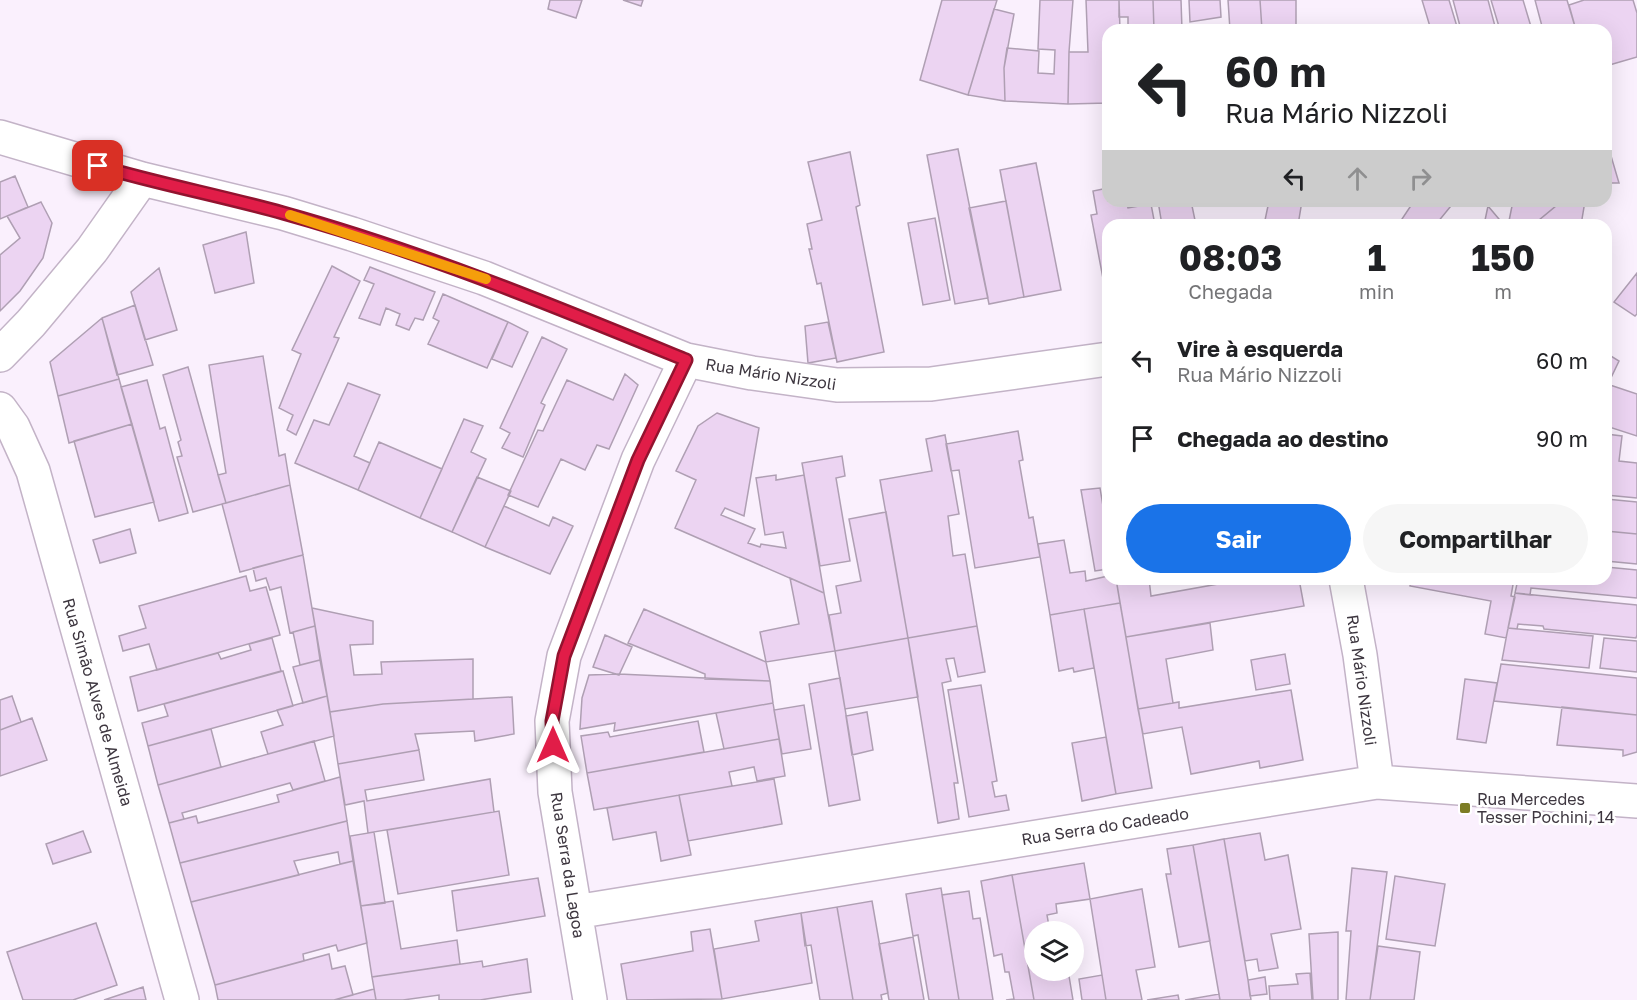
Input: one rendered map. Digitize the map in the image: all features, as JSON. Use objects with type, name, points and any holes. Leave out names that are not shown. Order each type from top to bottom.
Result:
[{"type":"street","name":"Rua Mário Nizzoli","points":[[0,137],[142,179],[283,213],[363,238],[484,278],[686,360],[752,373],[837,385],[931,384],[1102,360]]},
{"type":"street","points":[[0,356],[92,250],[142,179]]},
{"type":"street","name":"Rua Serra da Lagoa","points":[[590,1000],[555,792],[552,721],[564,656],[638,460],[686,360]]},
{"type":"street","name":"Rua Simão Alves de Almeida","points":[[0,409],[13,427],[33,471],[182,1000]]},
{"type":"street","name":"Rua Mário Nizzoli","points":[[1347,585],[1360,655],[1377,782]]},
{"type":"street","name":"Rua Serra do Cadeado","points":[[575,912],[1377,782],[1637,801]]},
{"type":"building","points":[[550,0],[582,0],[576,18],[548,9]]},
{"type":"building","points":[[623,0],[643,0],[641,6]]},
{"type":"building","points":[[942,0],[997,0],[968,95],[920,80]]},
{"type":"building","points":[[1040,0],[1073,0],[1068,104],[1005,101],[1004,68],[1007,48],[1039,51],[1038,73],[1054,74],[1055,50],[1038,49]]},
{"type":"building","points":[[1086,0],[1119,0],[1120,24],[1102,24],[1102,103],[1068,104],[1069,52],[1088,52]]},
{"type":"building","points":[[1119,0],[1153,0],[1154,24],[1128,24],[1128,17],[1119,17]]},
{"type":"building","points":[[1153,0],[1181,0],[1182,24],[1154,24]]},
{"type":"building","points":[[1189,0],[1220,0],[1221,17],[1190,22]]},
{"type":"building","points":[[1228,0],[1260,0],[1262,24],[1230,24]]},
{"type":"building","points":[[1260,0],[1296,0],[1296,24],[1262,24]]},
{"type":"building","points":[[1422,0],[1449,0],[1456,24],[1429,24]]},
{"type":"building","points":[[1453,0],[1488,0],[1494,24],[1459,24]]},
{"type":"building","points":[[1491,0],[1523,0],[1530,24],[1498,24]]},
{"type":"building","points":[[1535,0],[1567,0],[1574,24],[1541,24]]},
{"type":"building","points":[[1584,0],[1633,0],[1637,13],[1637,57],[1612,64],[1612,24],[1574,24],[1569,5]]},
{"type":"building","points":[[994,9],[1014,14],[1004,68],[1005,101],[968,95]]},
{"type":"building","points":[[958,149],[988,298],[955,304],[927,155]]},
{"type":"building","points":[[850,152],[860,205],[856,207],[884,352],[837,362],[821,283],[817,284],[809,249],[812,249],[807,224],[822,220],[808,162]]},
{"type":"building","points":[[1612,159],[1619,183],[1612,183]]},
{"type":"building","points":[[1036,163],[1061,290],[1024,297],[1000,170]]},
{"type":"building","points":[[15,176],[28,207],[0,219],[0,182]]},
{"type":"building","points":[[1102,189],[1102,207],[1152,207],[1154,219],[1102,219],[1102,273],[1091,215],[1097,214],[1093,191]]},
{"type":"building","points":[[1006,201],[1024,297],[989,304],[969,208]]},
{"type":"building","points":[[41,202],[52,223],[43,258],[20,291],[0,311],[0,255],[20,238],[7,216]]},
{"type":"building","points":[[1159,207],[1192,207],[1195,219],[1161,219]]},
{"type":"building","points":[[1268,207],[1301,207],[1299,219],[1265,219]]},
{"type":"building","points":[[1410,207],[1450,207],[1440,219],[1402,219]]},
{"type":"building","points":[[1489,207],[1499,219],[1485,219]]},
{"type":"building","points":[[1512,207],[1555,207],[1540,219],[1509,219]]},
{"type":"building","points":[[1555,207],[1584,207],[1582,219],[1540,219]]},
{"type":"building","points":[[935,218],[950,300],[923,305],[908,223]]},
{"type":"building","points":[[246,232],[254,283],[215,293],[203,245]]},
{"type":"building","points":[[332,266],[360,281],[334,337],[339,338],[296,435],[287,430],[293,415],[279,408],[301,354],[292,350]]},
{"type":"building","points":[[370,267],[435,292],[423,320],[415,318],[409,330],[396,325],[400,314],[386,308],[380,325],[359,318],[374,284],[364,280]]},
{"type":"building","points":[[159,268],[177,330],[145,340],[131,292]]},
{"type":"building","points":[[1637,273],[1637,314],[1635,316],[1614,302]]},
{"type":"building","points":[[443,294],[508,322],[487,368],[428,344],[439,321],[433,318]]},
{"type":"building","points":[[135,305],[153,365],[117,375],[102,318]]},
{"type":"building","points":[[102,318],[119,379],[58,396],[50,362]]},
{"type":"building","points":[[508,322],[528,332],[512,367],[492,359]]},
{"type":"building","points":[[828,322],[836,358],[808,363],[805,326]]},
{"type":"building","points":[[542,337],[567,349],[541,403],[545,405],[523,457],[502,448],[510,433],[500,428]]},
{"type":"building","points":[[263,356],[279,456],[285,454],[290,485],[226,503],[218,475],[226,473],[209,365]]},
{"type":"building","points":[[1612,357],[1619,361],[1612,376]]},
{"type":"building","points":[[188,367],[226,503],[193,512],[177,457],[182,456],[178,442],[181,440],[163,375]]},
{"type":"building","points":[[625,374],[638,385],[609,449],[597,445],[585,470],[561,459],[538,507],[508,495],[538,430],[543,431],[567,380],[613,400]]},
{"type":"building","points":[[119,379],[132,424],[69,443],[58,396]]},
{"type":"building","points":[[147,380],[160,429],[165,427],[188,513],[159,521],[121,387]]},
{"type":"building","points":[[348,383],[380,395],[354,456],[370,463],[358,490],[295,463],[314,420],[329,425]]},
{"type":"building","points":[[1612,386],[1637,394],[1637,436],[1612,428]]},
{"type":"building","points":[[717,413],[759,428],[744,516],[725,508],[721,515],[755,529],[748,543],[760,547],[761,544],[786,548],[783,532],[765,535],[756,478],[776,475],[776,480],[804,475],[824,593],[675,528],[696,480],[676,471],[698,426]]},
{"type":"building","points":[[464,419],[483,426],[471,452],[486,459],[452,532],[420,518]]},
{"type":"building","points":[[132,424],[154,502],[95,517],[74,441]]},
{"type":"building","points":[[1018,431],[1023,460],[1019,461],[1029,518],[1033,517],[1040,557],[975,568],[959,470],[951,471],[946,444]]},
{"type":"building","points":[[945,435],[959,514],[948,516],[953,556],[965,554],[977,626],[908,638],[880,480],[932,471],[926,439]]},
{"type":"building","points":[[1612,435],[1622,436],[1619,461],[1637,463],[1637,498],[1612,496]]},
{"type":"building","points":[[379,442],[442,469],[420,518],[358,490]]},
{"type":"building","points":[[842,456],[845,476],[836,478],[850,561],[820,566],[802,463]]},
{"type":"building","points":[[477,477],[511,491],[485,547],[452,532]]},
{"type":"building","points":[[290,485],[303,555],[240,572],[222,504]]},
{"type":"building","points":[[1100,488],[1102,570],[1095,571],[1081,490]]},
{"type":"building","points":[[1612,500],[1637,502],[1637,534],[1612,532]]},
{"type":"building","points":[[504,506],[549,526],[553,517],[573,526],[550,574],[485,547]]},
{"type":"building","points":[[886,512],[908,638],[835,651],[829,615],[841,613],[836,586],[861,581],[849,519]]},
{"type":"building","points":[[130,529],[136,553],[100,563],[93,540]]},
{"type":"building","points":[[1612,532],[1637,534],[1637,564],[1612,562]]},
{"type":"building","points":[[1064,540],[1070,573],[1085,571],[1086,581],[1102,577],[1102,585],[1117,585],[1120,603],[1050,615],[1038,544]]},
{"type":"building","points":[[303,555],[315,626],[290,633],[281,587],[270,590],[266,578],[256,581],[253,568]]},
{"type":"building","points":[[1612,568],[1637,570],[1637,598],[1531,588],[1530,595],[1515,593],[1517,585],[1612,585]]},
{"type":"building","points":[[246,576],[250,591],[266,587],[280,635],[157,670],[149,644],[123,651],[119,636],[146,628],[139,606]]},
{"type":"building","points":[[790,578],[824,593],[835,651],[766,662],[760,632],[799,624]]},
{"type":"building","points":[[1117,585],[1150,585],[1151,596],[1212,585],[1300,585],[1304,606],[1126,637]]},
{"type":"building","points":[[1513,585],[1511,596],[1515,597],[1506,638],[1485,634],[1491,601],[1410,586]]},
{"type":"building","points":[[1515,593],[1637,605],[1636,638],[1544,629],[1543,626],[1518,624],[1517,629],[1508,628]]},
{"type":"building","points":[[1120,603],[1152,788],[1116,794],[1084,609]]},
{"type":"building","points":[[312,608],[373,621],[373,644],[350,645],[354,675],[382,674],[381,662],[473,659],[473,699],[383,704],[330,712]]},
{"type":"building","points":[[644,609],[766,662],[770,681],[705,679],[705,674],[628,643]]},
{"type":"building","points":[[1084,609],[1094,668],[1074,672],[1073,668],[1059,671],[1050,615]]},
{"type":"building","points":[[1210,623],[1213,650],[1166,659],[1173,703],[1138,709],[1126,637]]},
{"type":"building","points":[[315,626],[320,660],[300,665],[293,632]]},
{"type":"building","points":[[977,626],[985,672],[958,677],[954,658],[946,659],[951,681],[942,683],[958,783],[954,783],[959,819],[938,823],[908,638]]},
{"type":"building","points":[[1508,628],[1593,636],[1589,668],[1502,660]]},
{"type":"building","points":[[605,635],[632,647],[619,675],[593,667]]},
{"type":"building","points":[[272,638],[281,671],[138,711],[130,677],[218,653],[221,659],[251,650],[249,644]]},
{"type":"building","points":[[908,638],[918,697],[845,709],[835,651]]},
{"type":"building","points":[[1604,638],[1637,641],[1637,672],[1600,668]]},
{"type":"building","points":[[1285,654],[1290,684],[1256,690],[1251,660]]},
{"type":"building","points":[[320,660],[327,696],[303,703],[293,667]]},
{"type":"building","points":[[1501,664],[1637,678],[1637,715],[1494,701]]},
{"type":"building","points":[[283,671],[293,706],[148,746],[142,723],[168,716],[164,704]]},
{"type":"building","points":[[619,674],[770,681],[773,703],[614,731],[615,723],[580,729],[582,698],[589,675]]},
{"type":"building","points":[[840,678],[860,800],[829,806],[809,684]]},
{"type":"building","points":[[1465,679],[1497,683],[1486,743],[1457,739]]},
{"type":"building","points":[[981,685],[997,781],[992,782],[995,797],[1006,795],[1009,810],[969,817],[948,690]]},
{"type":"building","points":[[1291,690],[1303,760],[1260,768],[1259,761],[1191,774],[1182,727],[1143,734],[1138,709],[1179,702],[1179,708]]},
{"type":"building","points":[[12,696],[21,722],[0,730],[0,700]]},
{"type":"building","points":[[327,696],[334,736],[268,754],[261,732],[283,725],[277,710]]},
{"type":"building","points":[[512,697],[514,734],[475,741],[474,731],[415,734],[419,750],[338,764],[330,712],[383,704]]},
{"type":"building","points":[[773,703],[779,739],[724,749],[716,713]]},
{"type":"building","points":[[804,705],[811,749],[782,754],[774,710]]},
{"type":"building","points":[[1562,707],[1637,715],[1637,752],[1623,756],[1623,750],[1557,745]]},
{"type":"building","points":[[867,712],[873,750],[852,755],[846,716]]},
{"type":"building","points":[[32,718],[47,760],[0,776],[0,730]]},
{"type":"building","points":[[698,721],[704,752],[587,773],[581,736],[608,732],[610,737]]},
{"type":"building","points":[[211,729],[221,767],[158,785],[148,746]]},
{"type":"building","points":[[1106,737],[1116,794],[1082,801],[1072,743]]},
{"type":"building","points":[[779,739],[785,776],[757,781],[754,767],[729,772],[732,786],[594,810],[587,773]]},
{"type":"building","points":[[314,741],[325,781],[293,790],[290,783],[182,813],[184,819],[169,823],[158,785]]},
{"type":"building","points":[[419,750],[424,780],[365,790],[367,801],[490,779],[494,812],[368,833],[364,801],[345,805],[338,764]]},
{"type":"building","points":[[340,777],[347,821],[180,863],[169,823],[196,816],[198,823],[279,802],[277,795]]},
{"type":"building","points":[[774,779],[782,824],[688,841],[679,795]]},
{"type":"building","points":[[679,795],[691,855],[661,861],[656,832],[613,840],[607,808]]},
{"type":"building","points":[[499,811],[509,875],[398,894],[387,830]]},
{"type":"building","points":[[347,821],[353,861],[340,864],[338,852],[294,861],[299,875],[191,902],[180,863]]},
{"type":"building","points":[[83,831],[91,852],[53,864],[46,844]]},
{"type":"building","points":[[374,832],[385,903],[361,906],[350,836]]},
{"type":"building","points":[[1260,833],[1265,860],[1288,855],[1301,929],[1271,934],[1278,968],[1259,971],[1257,959],[1245,961],[1224,839]]},
{"type":"building","points":[[1224,839],[1251,1000],[1220,1000],[1193,845]]},
{"type":"building","points":[[1193,845],[1210,941],[1179,947],[1166,874],[1171,874],[1167,849]]},
{"type":"building","points":[[353,861],[367,943],[338,951],[336,945],[303,954],[304,961],[215,985],[191,902]]},
{"type":"building","points":[[1084,863],[1090,899],[1056,904],[1057,913],[1047,915],[1048,921],[1024,921],[1024,943],[1012,875]]},
{"type":"building","points":[[1352,868],[1387,872],[1370,1000],[1346,1000],[1351,931],[1346,931]]},
{"type":"building","points":[[1012,875],[1024,943],[1024,981],[1031,981],[1034,1000],[1006,1000],[1014,999],[1009,972],[1005,972],[1002,954],[994,956],[981,881]]},
{"type":"building","points":[[1395,876],[1445,884],[1435,946],[1386,939]]},
{"type":"building","points":[[538,878],[545,916],[457,931],[452,891]]},
{"type":"building","points":[[941,888],[959,1000],[929,1000],[918,935],[913,936],[906,894]]},
{"type":"building","points":[[1142,889],[1155,967],[1136,970],[1142,1000],[1106,1000],[1090,899]]},
{"type":"building","points":[[969,891],[973,919],[980,918],[993,1000],[959,1000],[942,895]]},
{"type":"building","points":[[393,901],[401,949],[457,940],[460,964],[372,977],[361,906]]},
{"type":"building","points":[[872,901],[888,993],[881,995],[882,1000],[853,1000],[837,907]]},
{"type":"building","points":[[837,907],[853,1000],[820,1000],[811,945],[805,946],[801,913]]},
{"type":"building","points":[[801,913],[812,983],[722,999],[714,949],[759,941],[755,921]]},
{"type":"building","points":[[96,923],[117,985],[73,1000],[23,1000],[7,952]]},
{"type":"building","points":[[710,929],[722,999],[627,1000],[621,964],[693,951],[691,932]]},
{"type":"building","points":[[1338,932],[1338,1000],[1313,1000],[1309,934]]},
{"type":"building","points":[[913,937],[924,1000],[889,1000],[879,944]]},
{"type":"building","points":[[1378,946],[1420,952],[1414,1000],[1370,1000]]},
{"type":"building","points":[[329,954],[332,969],[345,966],[353,995],[334,1000],[218,1000],[215,985]]},
{"type":"building","points":[[527,959],[531,992],[480,1000],[439,1000],[439,995],[403,1000],[376,1000],[372,977],[482,961],[483,967]]},
{"type":"building","points":[[1310,973],[1312,1000],[1270,1000],[1269,986],[1298,984],[1296,974]]},
{"type":"building","points":[[1102,975],[1106,1000],[1082,1000],[1079,981],[1084,981],[1084,978]]},
{"type":"building","points":[[1265,977],[1267,994],[1250,996],[1248,980]]},
{"type":"building","points":[[1031,981],[1070,981],[1073,1000],[1034,1000]]},
{"type":"building","points":[[143,987],[146,1000],[104,1000]]},
{"type":"building","points":[[374,989],[376,1000],[334,1000],[352,995]]},
{"type":"building","points":[[1219,994],[1220,1000],[1185,1000]]},
{"type":"building","points":[[1178,995],[1179,1000],[1147,1000]]},
{"type":"slow traffic","points":[[290,215],[486,279]]},
{"type":"place","name":"Rua Mercedes Tesser Pochini, 14","points":[[1465,808]]},
{"type":"route","points":[[98,166],[283,213],[352,234],[484,278],[686,360],[638,460],[564,656],[552,721],[553,745]]}]
